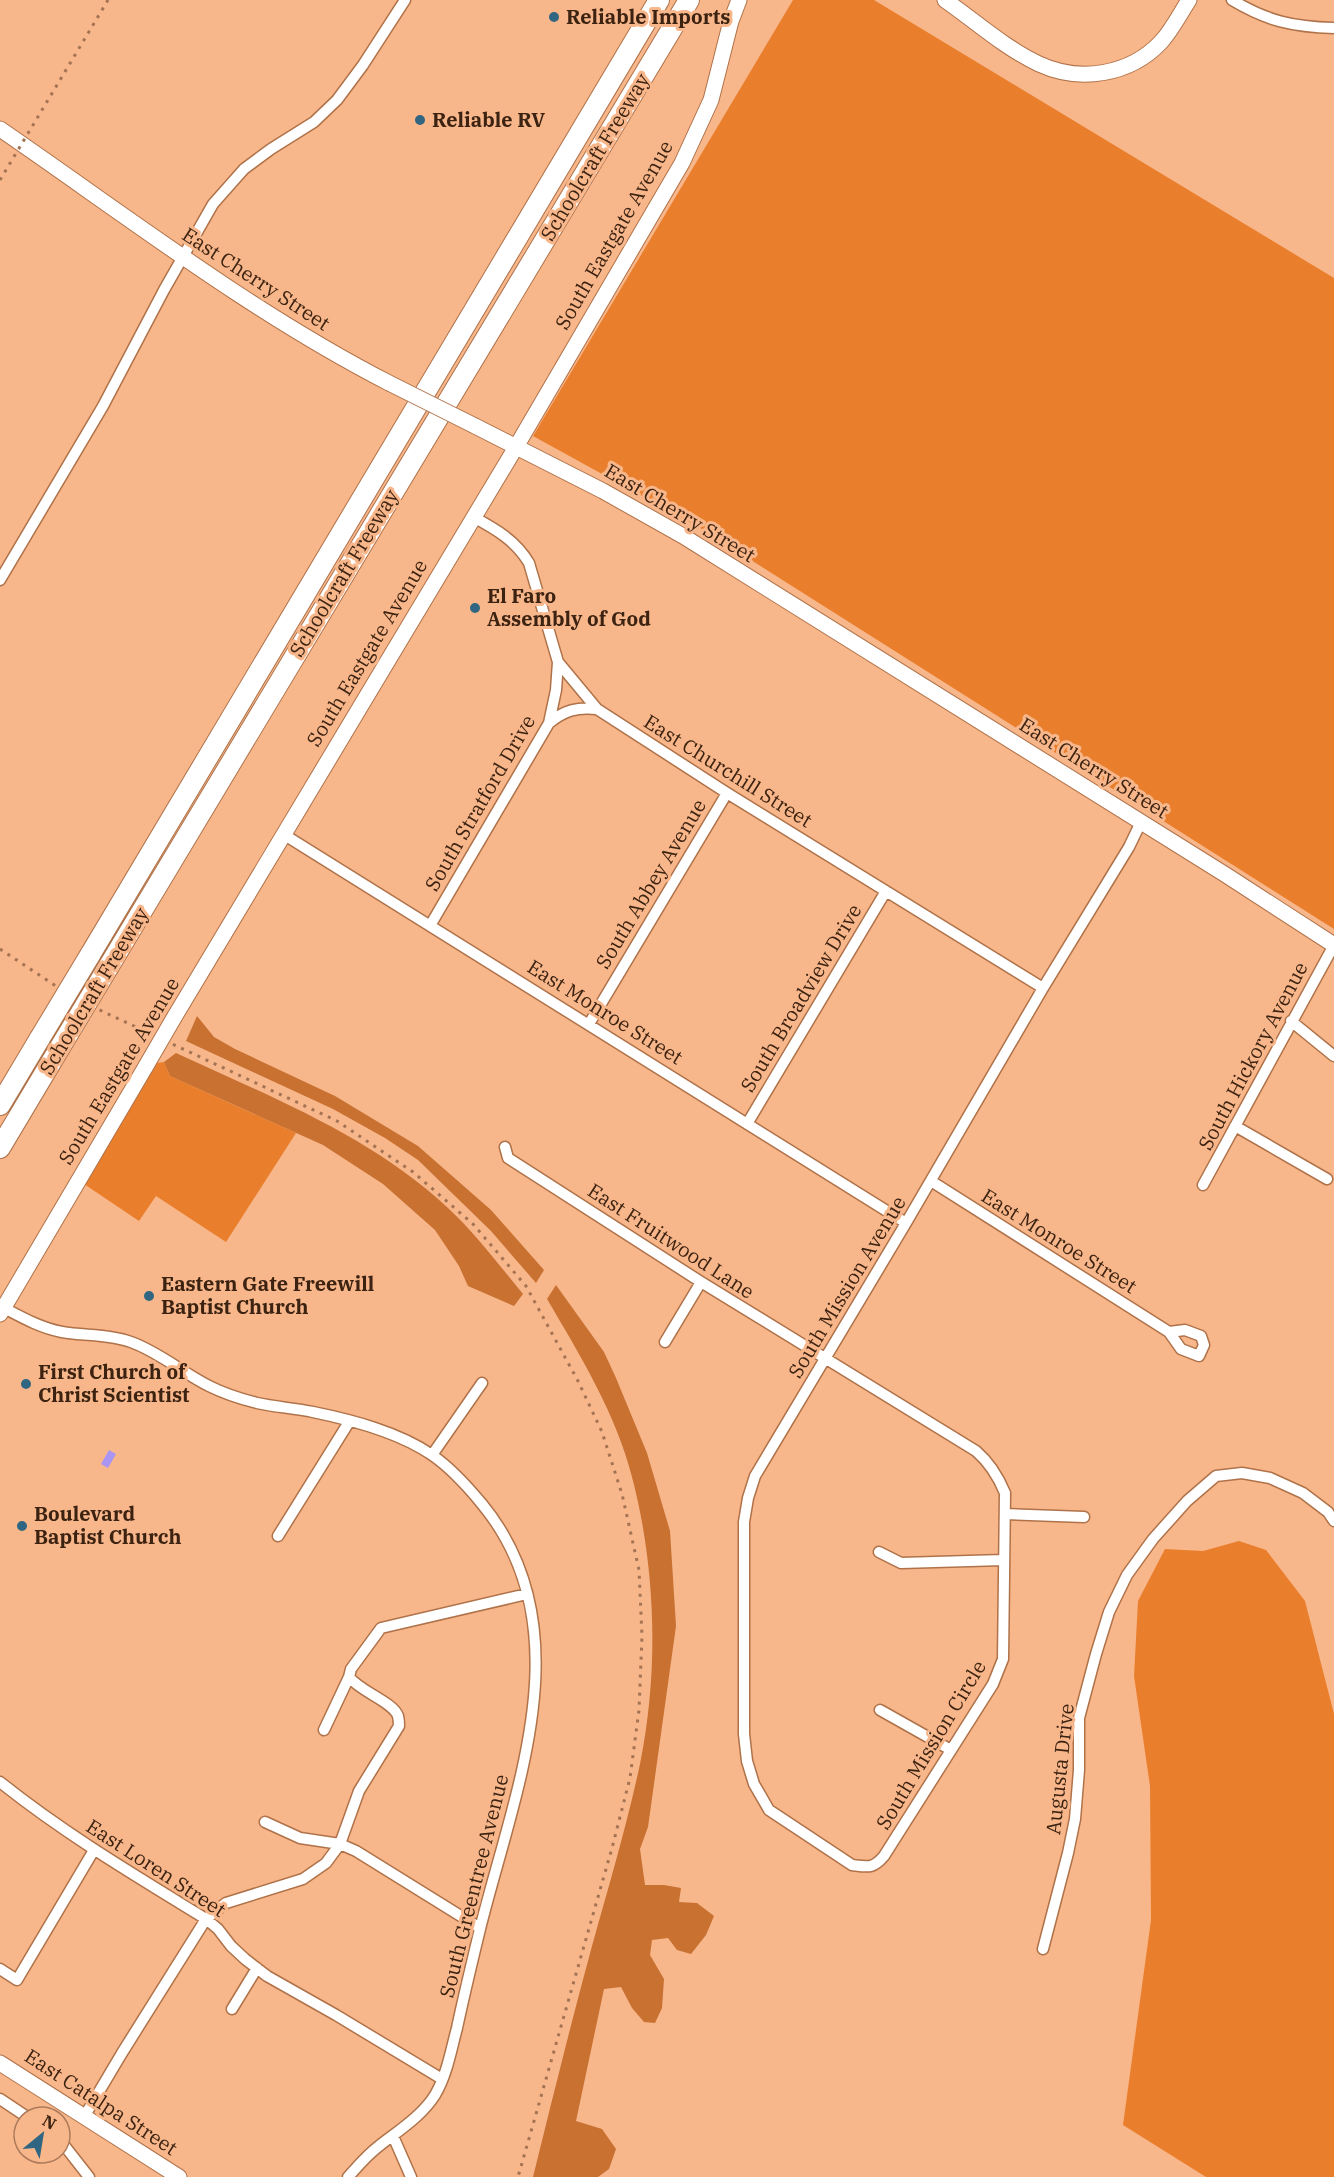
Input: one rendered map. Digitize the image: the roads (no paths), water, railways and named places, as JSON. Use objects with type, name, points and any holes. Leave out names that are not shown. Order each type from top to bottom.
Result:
[{"type":"highway","name":"Schoolcraft Freeway","points":[[0,1105],[658,0]]},
{"type":"highway","name":"Schoolcraft Freeway","points":[[0,1148],[689,0]]},
{"type":"street","points":[[0,580],[103,406],[213,204],[233,179],[256,159],[314,123],[337,100],[363,65],[405,0]]},
{"type":"street","name":"South Eastgate Avenue","points":[[2,1311],[283,834],[516,447],[692,144],[711,100],[731,21],[739,0]]},
{"type":"street","points":[[945,0],[1000,40],[1040,64],[1065,72],[1093,75],[1121,69],[1142,59],[1162,41],[1189,0]]},
{"type":"street","points":[[1232,0],[1252,12],[1277,22],[1303,27],[1334,28]]},
{"type":"street","name":"East Cherry Street","points":[[0,129],[183,258],[296,332],[389,383],[603,491],[683,536],[1334,945]]},
{"type":"street","name":"East Churchill Street","points":[[473,517],[497,530],[522,551],[529,563],[558,662],[597,709],[727,793],[1043,988]]},
{"type":"street","name":"South Stratford Drive","points":[[430,924],[549,723],[556,690],[558,662]]},
{"type":"street","points":[[549,723],[571,709],[597,709]]},
{"type":"street","name":"South Abbey Avenue","points":[[589,1024],[727,793]]},
{"type":"street","name":"South Mission Avenue","points":[[769,1810],[754,1784],[747,1761],[744,1734],[744,1522],[755,1476],[1043,988],[1129,847],[1141,822]]},
{"type":"street","name":"East Monroe Street","points":[[283,834],[906,1223]]},
{"type":"street","name":"South Broadview Drive","points":[[747,1124],[886,891]]},
{"type":"street","name":"South Hickory Avenue","points":[[1203,1185],[1334,945]]},
{"type":"street","points":[[1291,1021],[1334,1056]]},
{"type":"street","points":[[1235,1126],[1327,1179]]},
{"type":"street","name":"East Fruitwood Lane","points":[[505,1147],[508,1158],[824,1359]]},
{"type":"street","name":"East Monroe Street","points":[[931,1181],[1169,1332]]},
{"type":"street","points":[[665,1342],[701,1282]]},
{"type":"street","name":"South Greentree Avenue","points":[[2,1311],[47,1329],[132,1342],[208,1386],[256,1403],[314,1412],[390,1435],[432,1455],[469,1488],[495,1519],[514,1551],[527,1594],[533,1625],[537,1662],[535,1704],[528,1747],[480,1928],[449,2059],[435,2095],[421,2111],[368,2155],[348,2177]]},
{"type":"street","name":"South Mission Circle","points":[[769,1810],[852,1864],[867,1867],[877,1864],[993,1684],[1003,1659],[1005,1493],[998,1475],[988,1461],[976,1451],[824,1359]]},
{"type":"street","points":[[432,1455],[482,1383]]},
{"type":"street","points":[[278,1536],[349,1422]]},
{"type":"street","name":"Augusta Drive","points":[[1043,1949],[1075,1819],[1080,1718],[1109,1612],[1127,1575],[1159,1531],[1187,1501],[1216,1476],[1242,1473],[1270,1478],[1303,1493],[1328,1512],[1334,1521]]},
{"type":"street","points":[[1005,1514],[1084,1517]]},
{"type":"street","points":[[879,1552],[901,1563],[1003,1560]]},
{"type":"street","points":[[324,1730],[350,1677],[351,1669],[381,1628],[527,1594]]},
{"type":"street","points":[[84,2116],[206,1919],[226,1903],[303,1879],[326,1863],[340,1844],[359,1791],[399,1726],[398,1716],[392,1708],[356,1686],[350,1677]]},
{"type":"street","points":[[880,1710],[951,1750]]},
{"type":"street","name":"East Loren Street","points":[[0,1782],[94,1850],[206,1919],[218,1929],[231,1946],[267,1976],[442,2079]]},
{"type":"street","points":[[265,1822],[300,1838],[340,1844],[356,1851],[480,1928]]},
{"type":"street","points":[[0,1969],[17,1980],[94,1850]]},
{"type":"street","points":[[232,2009],[257,1968]]},
{"type":"street","name":"East Catalpa Street","points":[[0,2063],[179,2177]]},
{"type":"street","points":[[393,2136],[411,2177]]},
{"type":"street","points":[[72,2155],[89,2177]]},
{"type":"street","points":[[359,2177],[368,2155]]},
{"type":"railway","points":[[0,180],[108,0]]},
{"type":"railway","points":[[0,949],[74,998],[337,1121],[413,1172],[473,1224],[526,1286],[578,1381],[602,1432],[622,1494],[639,1570],[642,1636],[639,1710],[630,1778],[612,1848],[518,2177]]},
{"type":"place","name":"Reliable Imports","points":[[554,17]]},
{"type":"place","name":"Reliable RV","points":[[420,120]]},
{"type":"place","name":"El Faro Assembly of God","points":[[475,608]]},
{"type":"place","name":"Eastern Gate Freewill Baptist Church","points":[[149,1296]]},
{"type":"place","name":"First Church of Christ Scientist","points":[[26,1384]]},
{"type":"place","name":"Boulevard Baptist Church","points":[[22,1526]]}]
